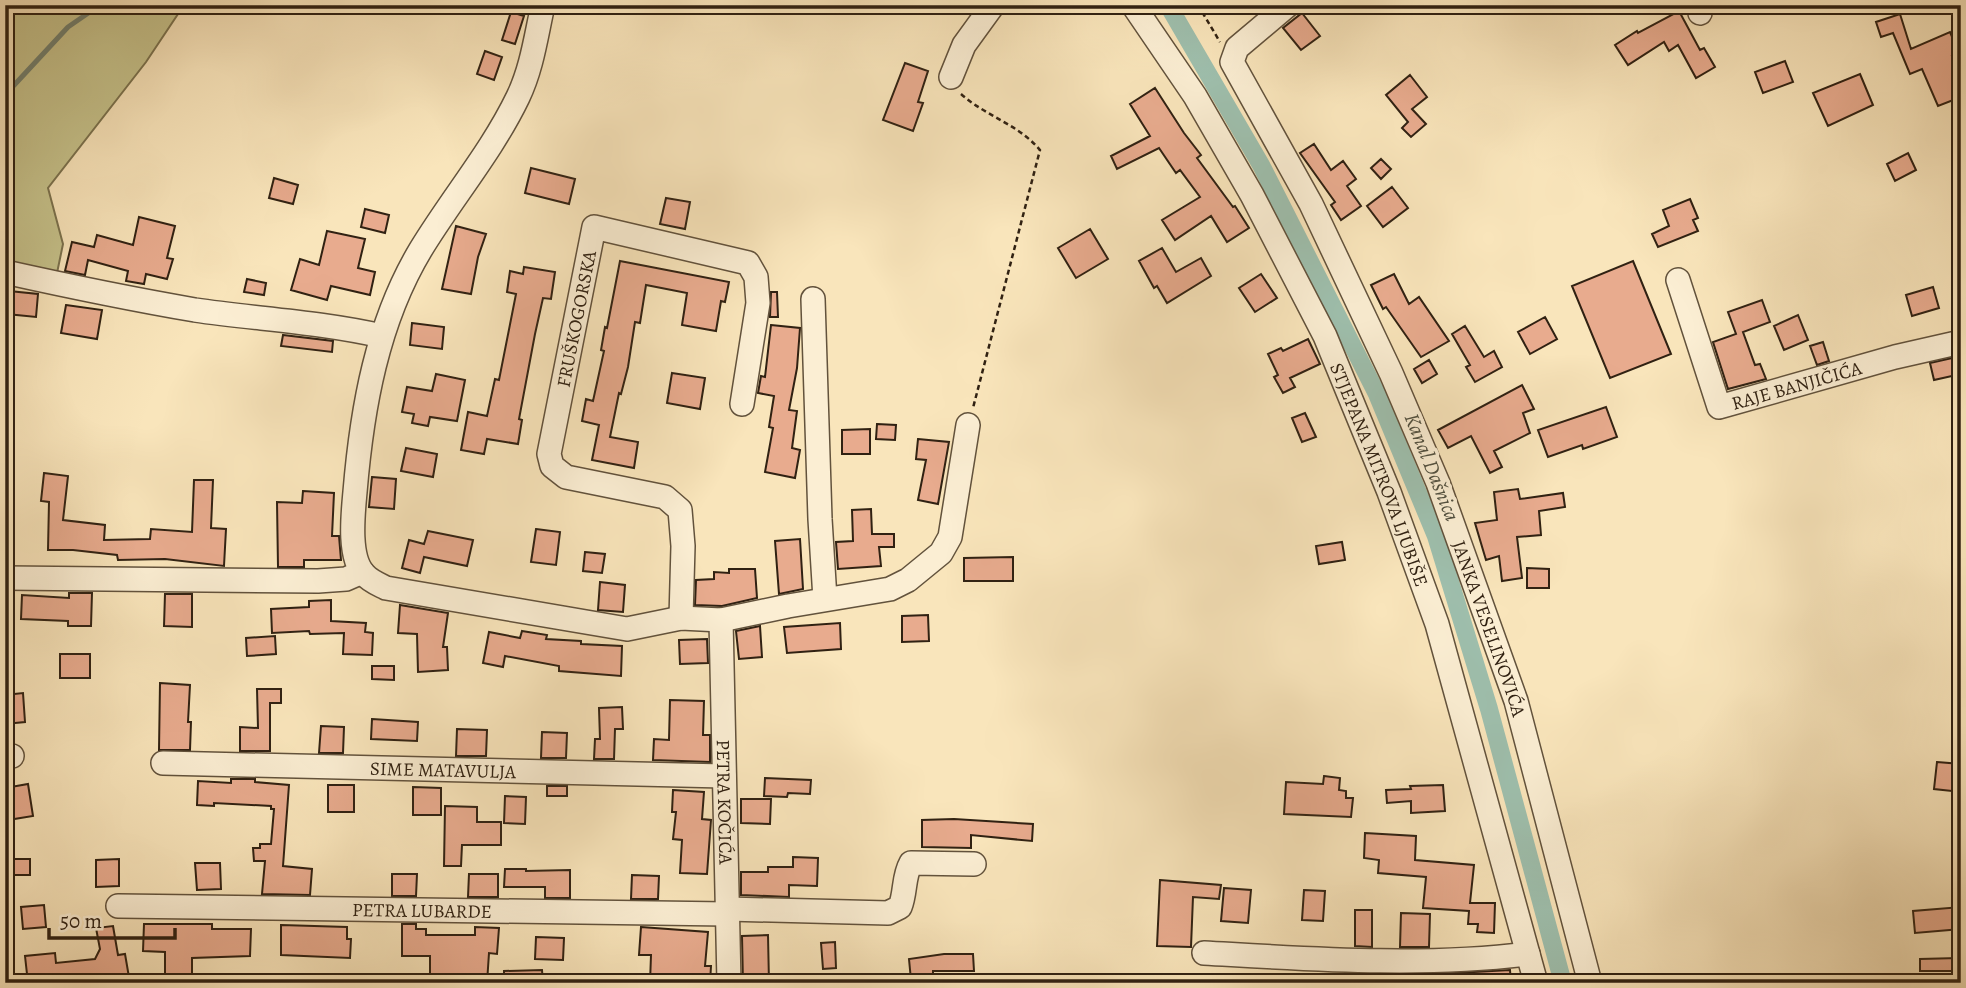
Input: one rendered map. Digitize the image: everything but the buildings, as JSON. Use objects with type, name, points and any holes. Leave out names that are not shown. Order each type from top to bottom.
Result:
[{"type":"street","points":[[542,5],[532,59],[518,97],[420,251],[398,294],[382,336],[360,436],[354,498],[352,522],[355,555],[362,572],[373,582],[386,588],[627,629],[681,618],[721,620],[890,589],[908,580],[942,553],[950,537],[968,425]]},
{"type":"street","points":[[951,77],[964,46],[993,5]]},
{"type":"street","name":"STJEPANA MITROVA LJUBIŠE","points":[[1133,5],[1195,96],[1252,195],[1325,336],[1390,492],[1437,624],[1536,983]]},
{"type":"street","points":[[1232,62],[1237,48],[1283,7]]},
{"type":"street","name":"JANKA VESELINOVIĆA","points":[[1232,62],[1311,204],[1391,373],[1438,483],[1516,701],[1590,983]]},
{"type":"street","name":"FRUŠKOGORSKA","points":[[681,618],[683,546],[680,510],[665,497],[566,477],[552,466],[549,454],[594,227],[748,263],[756,277],[758,303],[742,404]]},
{"type":"street","points":[[5,272],[195,310],[382,336]]},
{"type":"street","name":"RAJE BANJIČIĆA","points":[[1678,280],[1719,407],[1895,357],[1961,342]]},
{"type":"street","points":[[813,299],[825,599]]},
{"type":"street","points":[[5,578],[318,580],[346,579],[362,572]]},
{"type":"street","name":"PETRA KOČIĆA","points":[[721,620],[729,983]]},
{"type":"street","name":"SIME MATAVULJA","points":[[163,763],[724,776]]},
{"type":"street","name":"PETRA LUBARDE","points":[[118,906],[888,913],[900,907],[905,893],[905,873],[911,863],[974,864]]},
{"type":"street","points":[[1204,953],[1334,960],[1459,960],[1528,954]]},
{"type":"path","points":[[1198,5],[1232,62]]},
{"type":"path","points":[[951,77],[961,94],[974,105],[1027,135],[1040,150],[968,425]]},
{"type":"shaded area","points":[[5,5],[184,5],[146,62],[48,188],[63,244],[57,273],[5,262]]},
{"type":"waterway","points":[[5,95],[68,27],[100,5]]},
{"type":"waterway","name":"Kanal Dašnica","points":[[1168,5],[1261,165],[1377,394],[1436,536],[1489,709],[1563,983]]}]
